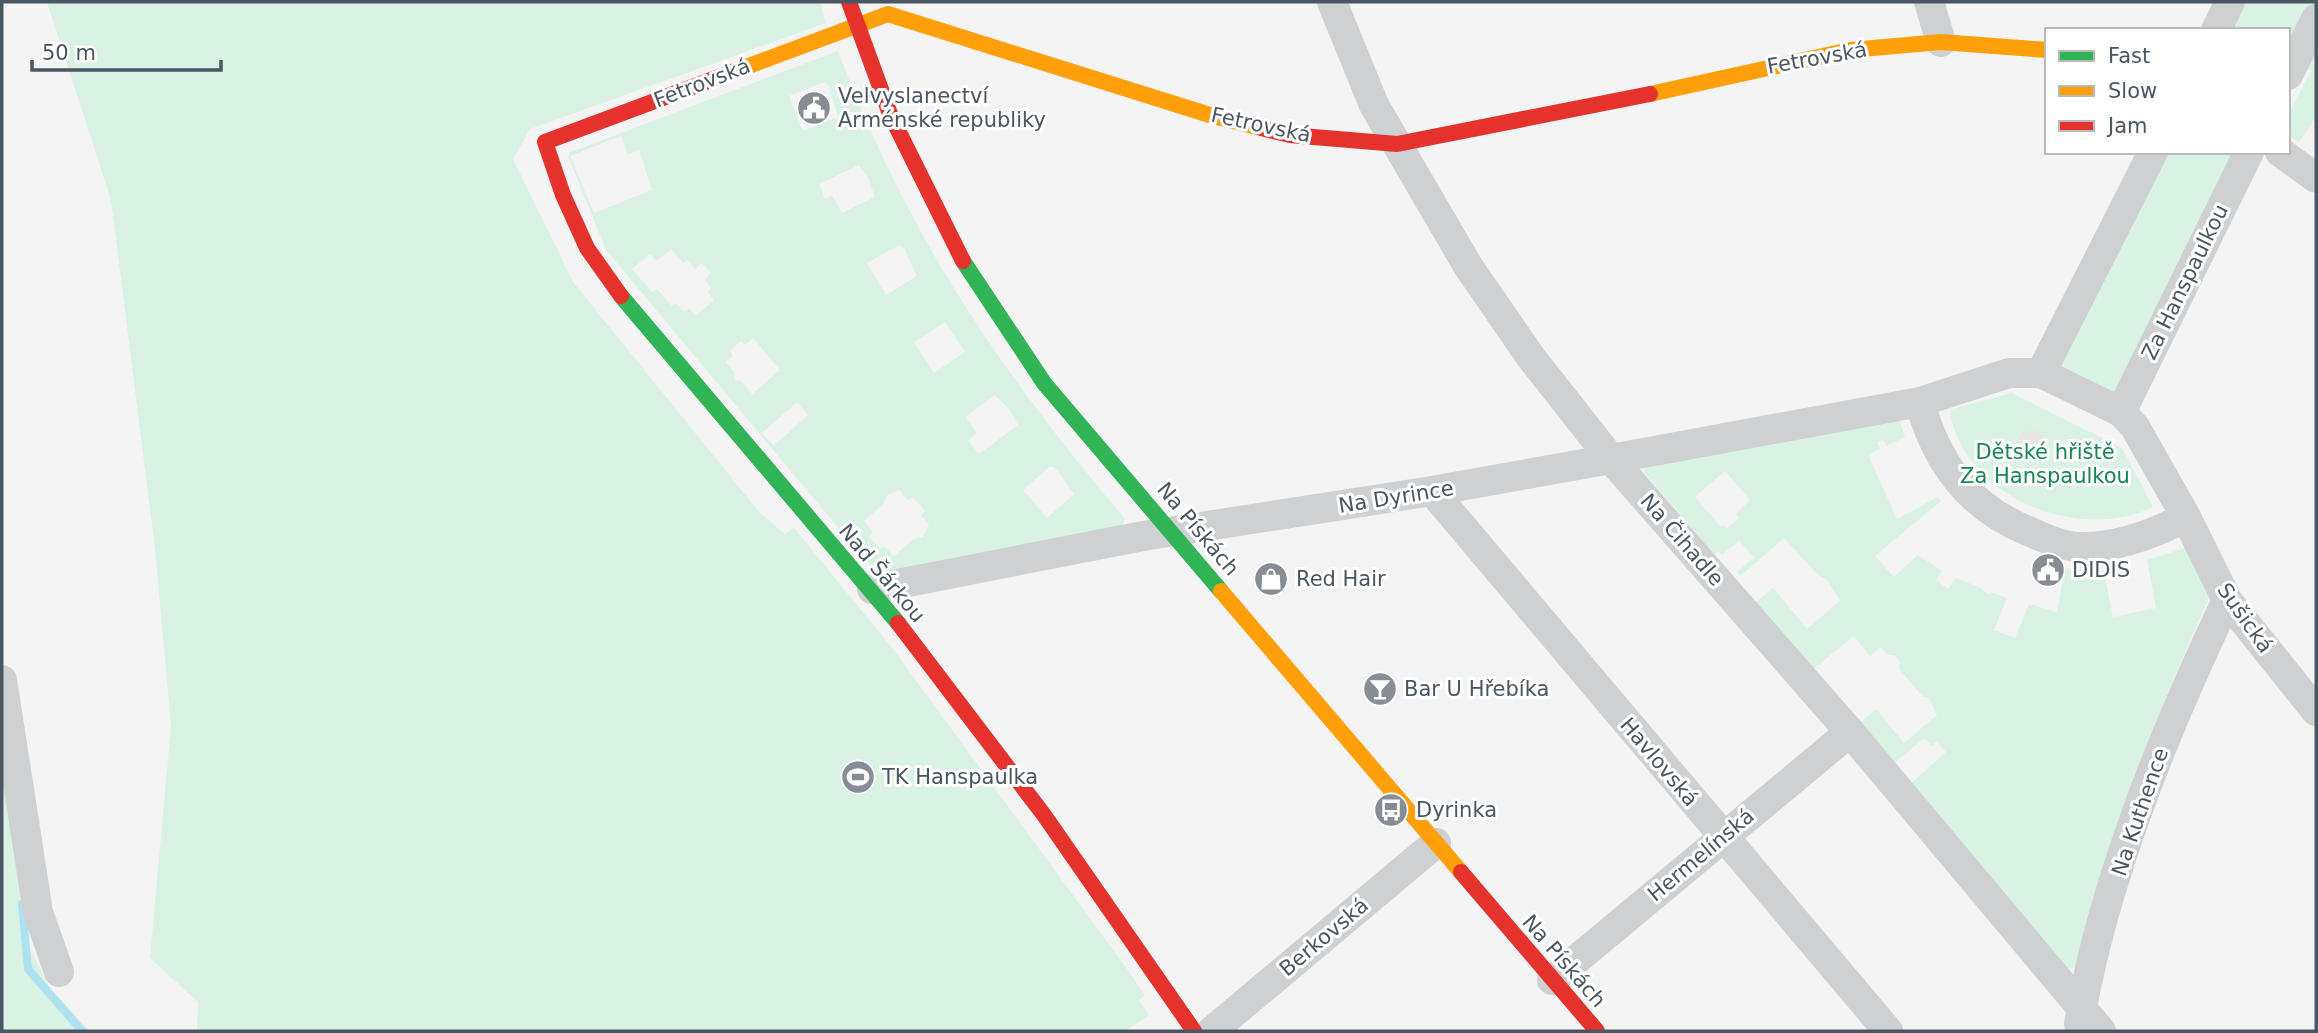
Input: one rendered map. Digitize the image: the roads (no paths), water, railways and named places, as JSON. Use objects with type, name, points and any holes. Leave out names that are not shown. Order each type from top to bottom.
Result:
[{"type":"street","name":"Na Pískách","points":[[849,2],[890,114],[954,248],[1044,383],[1597,1031]]},
{"type":"street","name":"Na Čihadle","points":[[1332,2],[1374,105],[1468,267],[1530,356],[1611,459],[1850,732],[2086,1024]]},
{"type":"street","points":[[1929,2],[1941,42]]},
{"type":"street","points":[[2217,28],[2230,2]]},
{"type":"street","name":"Fetrovská","points":[[545,142],[888,14],[1213,116],[1290,135],[1397,144],[1535,119],[1850,50],[1941,42],[2045,50]]},
{"type":"street","points":[[2290,71],[2316,19]]},
{"type":"street","name":"Nad Šárkou","points":[[545,142],[563,195],[587,248],[621,296],[785,492],[872,589],[1044,815],[1194,1031]]},
{"type":"street","points":[[2041,373],[2152,154]]},
{"type":"street","name":"Za Hanspaulkou","points":[[2121,412],[2248,154]]},
{"type":"street","points":[[2283,154],[2316,178]]},
{"type":"street","points":[[2009,373],[2041,373],[2121,412],[2135,427],[2186,517],[2164,529],[2126,541],[2088,547],[2062,544],[2018,527],[1984,507],[1953,476],[1931,438],[1920,402],[2009,373]]},
{"type":"street","name":"Na Dyrince","points":[[872,589],[1172,531],[1432,491],[1920,402]]},
{"type":"street","name":"Havlovská","points":[[1432,491],[1888,1031]]},
{"type":"street","name":"Sušická","points":[[2186,517],[2227,600],[2316,711]]},
{"type":"street","name":"Na Kuthence","points":[[2086,1024],[2108,908],[2145,791],[2183,692],[2227,600]]},
{"type":"street","points":[[2,680],[38,912],[59,972]]},
{"type":"street","name":"Hermelínská","points":[[1552,980],[1850,732]]},
{"type":"street","name":"Berkovská","points":[[1212,1031],[1436,843]]},
{"type":"waterway","points":[[22,904],[28,969],[82,1031]]},
{"type":"place","name":"Velvyslanectví Arménské republiky","points":[[814,108]]},
{"type":"place","name":"DIDIS","points":[[2048,570]]},
{"type":"place","name":"Red Hair","points":[[1271,579]]},
{"type":"place","name":"Bar U Hřebíka","points":[[1380,689]]},
{"type":"place","name":"TK Hanspaulka","points":[[858,777]]},
{"type":"place","name":"Dyrinka","points":[[1391,810]]},
{"type":"park label","name":"Dětské hřiště Za Hanspaulkou","points":[[2045,464]]}]
